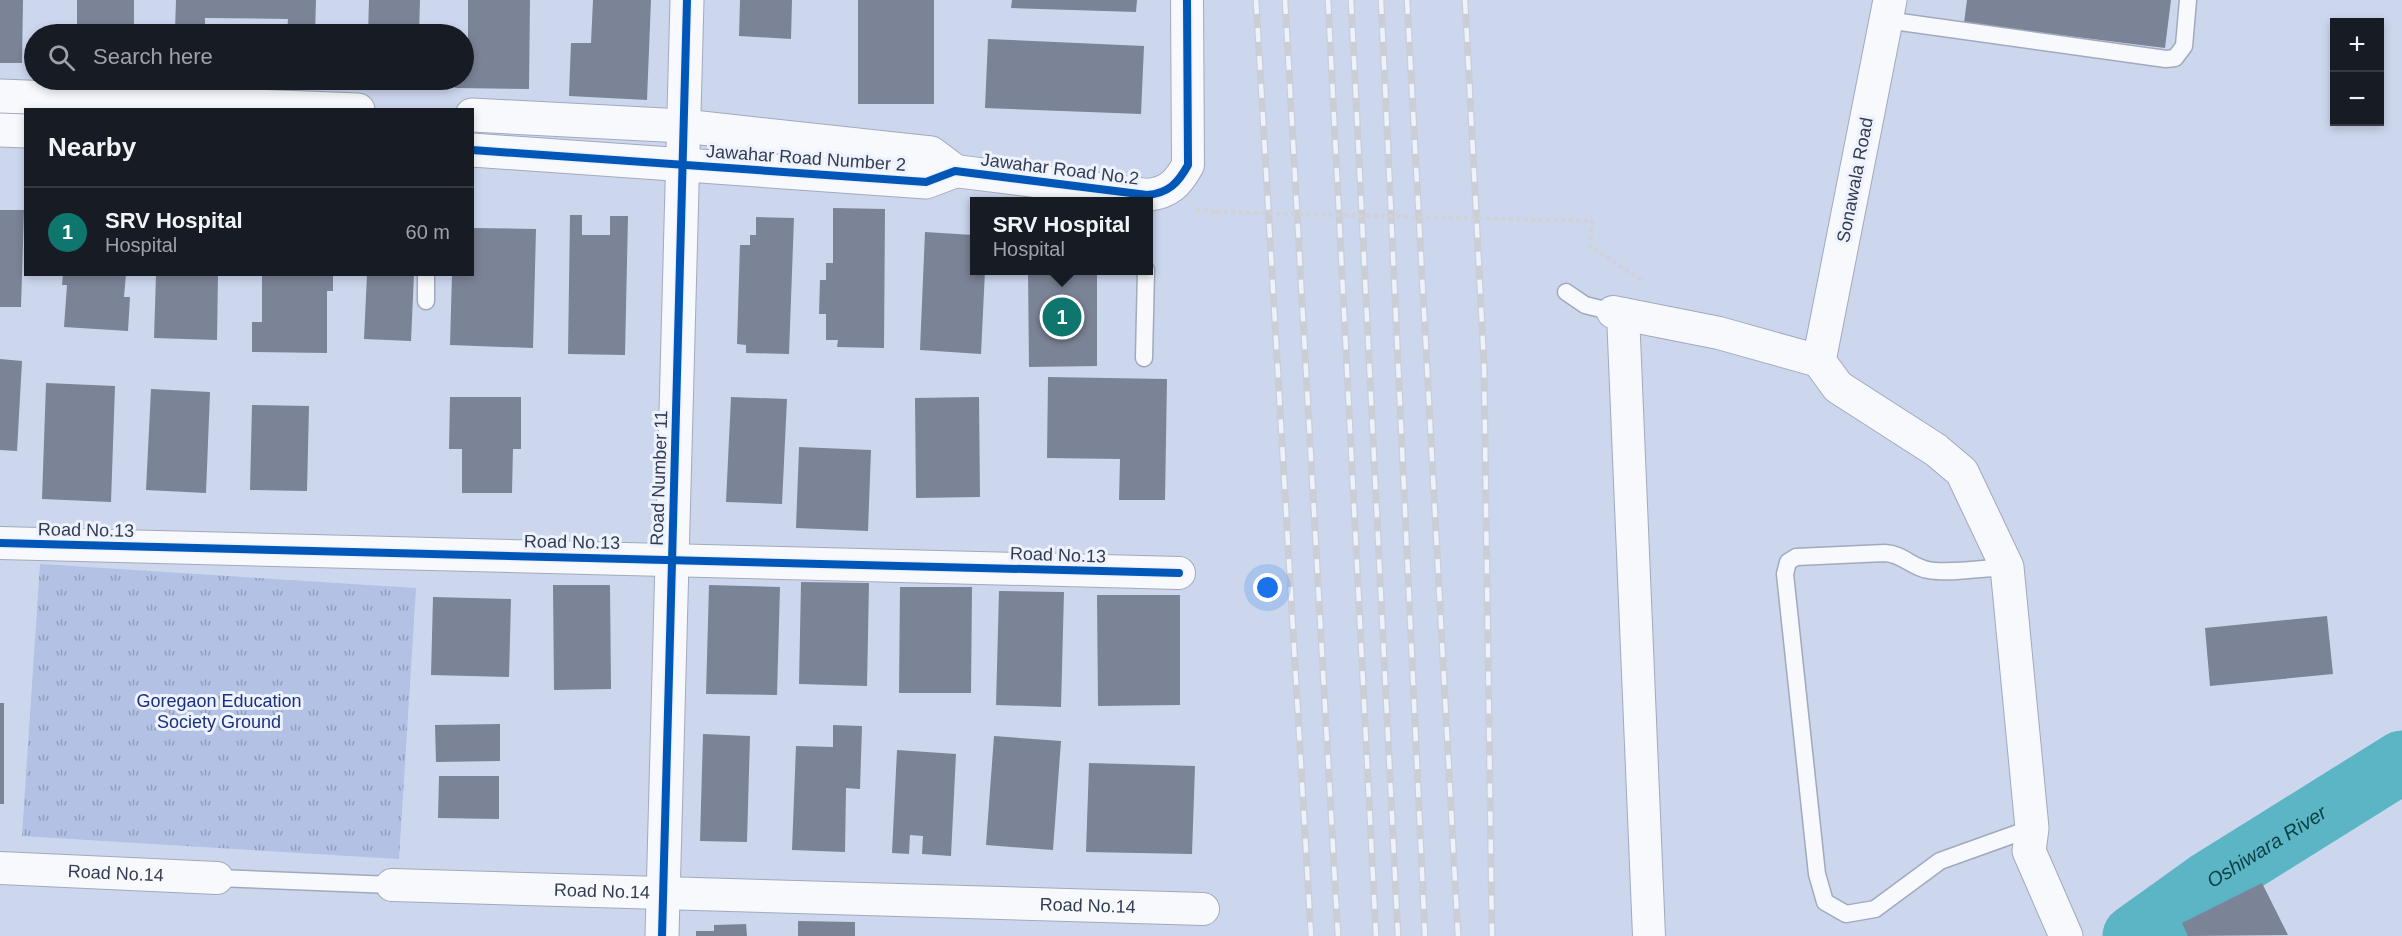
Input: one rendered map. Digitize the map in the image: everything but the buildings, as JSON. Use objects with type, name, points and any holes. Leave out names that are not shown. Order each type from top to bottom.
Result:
[{"type":"street","name":"Road Number 11","points":[[662,936],[687,0]]},
{"type":"street","points":[[1152,197],[1179,182],[1188,165],[1187,0]]},
{"type":"street","name":"Sonawala Road","points":[[1819,361],[1888,10]]},
{"type":"street","points":[[0,96],[147,105],[292,108]]},
{"type":"street","name":"Jawahar Road Number 2","points":[[474,116],[683,126],[931,153],[955,171]]},
{"type":"street","points":[[0,130],[24,131]]},
{"type":"street","name":"Jawahar Road Number 2","points":[[474,150],[926,182],[955,171]]},
{"type":"street","name":"Jawahar Road No.2","points":[[955,171],[1152,197]]},
{"type":"street","points":[[1650,936],[1618,313],[1719,333],[1819,361],[1838,387],[1936,450],[1962,472],[2007,567],[2037,840],[2066,936]]},
{"type":"street","name":"Road No.13","points":[[0,543],[1179,573]]},
{"type":"street","points":[[2037,840],[2090,936]]},
{"type":"street","name":"Road No.14","points":[[0,868],[217,878]]},
{"type":"street","name":"Road No.14","points":[[392,885],[1203,909]]},
{"type":"lane","points":[[1888,10],[2166,59],[2175,58],[2184,46],[2188,0]]},
{"type":"lane","points":[[1144,358],[1146,275]]},
{"type":"lane","points":[[426,276],[426,301]]},
{"type":"lane","points":[[1566,292],[1585,305],[1618,313]]},
{"type":"lane","points":[[2007,567],[1929,570],[1915,566],[1906,558],[1885,553],[1796,557],[1788,561],[1785,574],[1817,874],[1825,902],[1846,914],[1875,909],[1940,861],[2037,840]]},
{"type":"lane","name":"Road No.14","points":[[217,878],[392,885]]},
{"type":"path","points":[[1216,212],[1593,221]]},
{"type":"green space","name":"Goregaon Education Society Ground","points":[[40,564],[416,588],[399,859],[22,836]]},
{"type":"waterway","name":"Oshiwara River","points":[[2134,936],[2208,883],[2402,762]]},
{"type":"railway","points":[[1256,0],[1311,936]]},
{"type":"railway","points":[[1285,0],[1338,936]]},
{"type":"railway","points":[[1328,0],[1376,936]]},
{"type":"railway","points":[[1351,0],[1398,936]]},
{"type":"railway","points":[[1381,0],[1425,936]]},
{"type":"railway","points":[[1407,0],[1458,936]]},
{"type":"railway","points":[[1465,0],[1484,364],[1492,936]]},
{"type":"cycle path","points":[[662,936],[687,0]]},
{"type":"cycle path","points":[[474,150],[926,182],[955,171],[1147,195],[1155,194],[1172,186],[1188,165],[1187,0]]},
{"type":"cycle path","points":[[0,543],[1179,573]]},
{"type":"place","name":"SRV Hospital","points":[[1062,317]]}]
